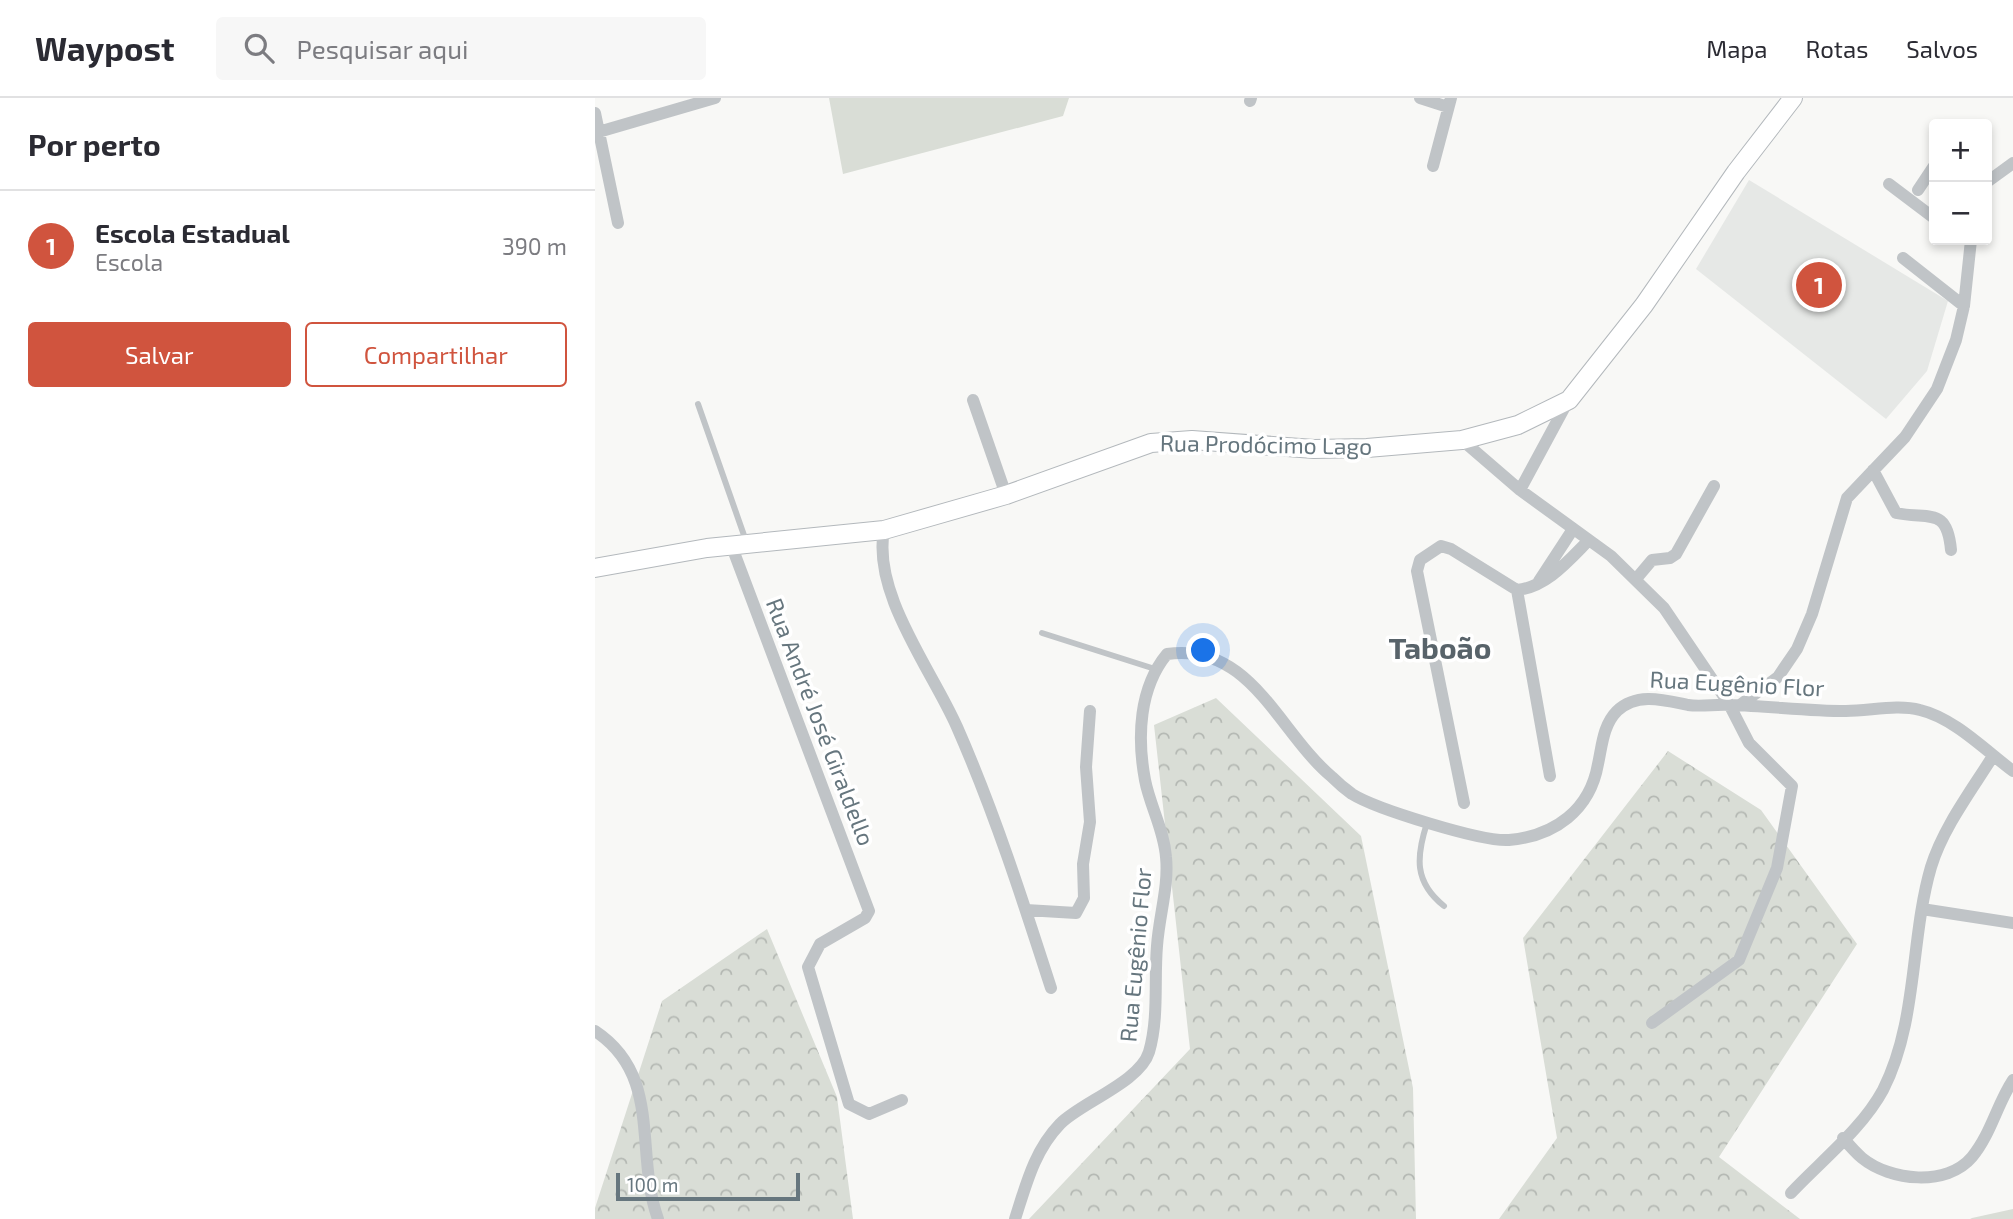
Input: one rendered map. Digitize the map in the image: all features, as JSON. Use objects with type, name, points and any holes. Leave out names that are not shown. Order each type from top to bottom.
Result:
[{"type":"main road","name":"Rua Prodócimo Lago","points":[[595,568],[690,550],[884,530],[1006,495],[1151,443],[1192,440],[1248,442],[1314,449],[1462,440],[1518,425],[1569,400],[1630,324],[1736,172],[1793,98]]},
{"type":"street","points":[[598,132],[715,98]]},
{"type":"street","points":[[1420,98],[1449,102],[1433,166]]},
{"type":"street","points":[[595,113],[618,223]]},
{"type":"street","points":[[1992,178],[2013,163]]},
{"type":"street","points":[[1918,190],[1929,177]]},
{"type":"street","points":[[1889,184],[1929,214]]},
{"type":"street","points":[[1735,705],[1778,677],[1797,649],[1812,614],[1847,498],[1905,437],[1937,389],[1956,340],[1964,306],[1968,245]]},
{"type":"street","points":[[1903,258],[1964,306]]},
{"type":"street","points":[[973,400],[1006,495]]},
{"type":"street","points":[[1520,491],[1569,400]]},
{"type":"street","points":[[1462,440],[1520,491],[1589,540],[1636,579],[1664,608],[1735,705],[1749,743],[1793,786],[1777,868],[1739,960],[1653,1023]]},
{"type":"street","points":[[1873,471],[1896,513],[1932,515],[1943,522],[1949,529],[1951,550]]},
{"type":"street","points":[[1636,579],[1652,560],[1670,558],[1676,554],[1714,486]]},
{"type":"street","points":[[1558,561],[1573,529]]},
{"type":"street","points":[[884,530],[885,568],[891,596],[957,727],[1026,910],[1051,988]]},
{"type":"street","points":[[1464,803],[1417,571],[1420,560],[1441,546],[1451,549],[1517,590],[1530,589],[1558,561],[1589,540]]},
{"type":"street","name":"Rua André José Giraldello","points":[[740,546],[869,911],[865,918],[820,944],[808,967],[849,1104],[869,1114],[902,1100]]},
{"type":"street","points":[[1517,590],[1550,776]]},
{"type":"street","name":"Rua Eugênio Flor","points":[[1015,1219],[1037,1153],[1061,1123],[1122,1083],[1149,1054],[1156,990],[1156,948],[1166,886],[1166,856],[1145,780],[1143,700],[1155,669],[1167,654],[1186,651],[1207,654],[1235,667],[1329,775],[1354,795],[1427,821],[1508,840],[1547,832],[1569,818],[1586,800],[1597,772],[1606,726],[1618,710],[1636,700],[1654,698],[1693,706],[1920,710],[1955,727],[2013,771]]},
{"type":"street","points":[[1026,910],[1076,913],[1084,898],[1083,864],[1090,822],[1086,767],[1090,710]]},
{"type":"street","points":[[1791,1193],[1868,1112],[1892,1067],[1901,1042],[1922,909],[1932,866],[1957,814],[1993,756]]},
{"type":"street","points":[[1922,909],[2013,923]]},
{"type":"street","points":[[597,1036],[633,1070],[642,1101],[649,1192],[658,1219]]},
{"type":"street","points":[[1843,1138],[1863,1159],[1884,1171],[1918,1178],[1947,1174],[1970,1159],[1989,1133],[2013,1080]]},
{"type":"lane","points":[[698,404],[740,546]]},
{"type":"lane","points":[[1042,633],[1155,669]]},
{"type":"lane","points":[[1427,821],[1420,847],[1420,873],[1430,895],[1444,906]]},
{"type":"shaded area","points":[[1749,180],[1948,301],[1927,371],[1886,419],[1696,269]]},
{"type":"green space","points":[[829,98],[1069,98],[1063,116],[843,174]]},
{"type":"green space","points":[[1216,698],[1361,836],[1413,1088],[1416,1219],[1029,1219],[1190,1049],[1154,725]]},
{"type":"green space","points":[[1668,751],[1761,810],[1857,944],[1719,1157],[1800,1219],[1499,1219],[1557,1138],[1523,938]]},
{"type":"green space","points":[[767,929],[837,1097],[853,1219],[595,1219],[595,1208],[662,1001]]},
{"type":"green space","points":[[2013,1209],[2013,1219],[1970,1219],[1972,1218]]},
{"type":"place","name":"Escola Estadual","points":[[1819,285]]},
{"type":"district","name":"Taboão","points":[[1440,649]]}]
